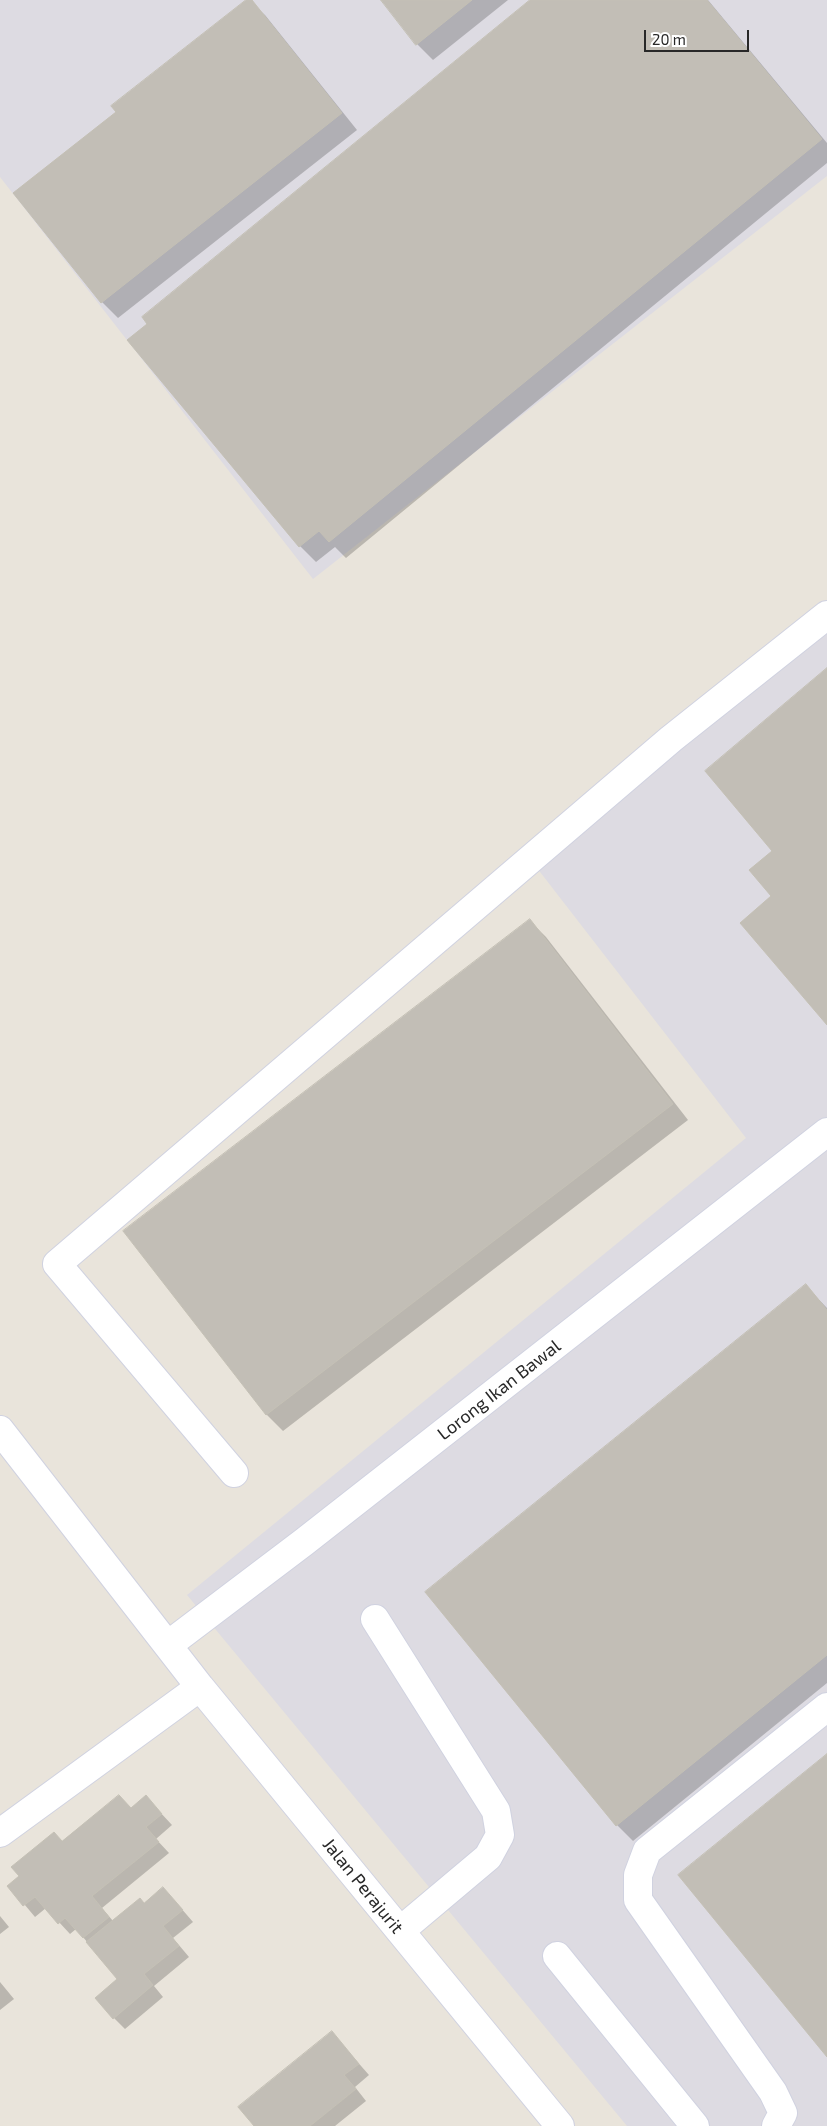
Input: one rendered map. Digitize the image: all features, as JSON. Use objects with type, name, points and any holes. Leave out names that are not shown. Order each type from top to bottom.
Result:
[{"type":"street","points":[[234,1473],[57,1264],[671,739],[827,615]]},
{"type":"street","name":"Lorong Ikan Bawal","points":[[168,1645],[304,1542],[827,1132]]},
{"type":"street","name":"Jalan Perajurit","points":[[0,1430],[200,1686],[560,2126]]},
{"type":"street","points":[[375,1619],[496,1811],[500,1835],[488,1857],[400,1931]]},
{"type":"street","points":[[0,1833],[200,1686]]},
{"type":"street","points":[[776,2126],[783,2113],[773,2092],[638,1900],[638,1874],[647,1851],[827,1707]]},
{"type":"street","points":[[557,1956],[695,2126]]},
{"type":"shaded area","points":[[0,0],[827,0],[827,176],[313,579],[0,177]]},
{"type":"shaded area","points":[[827,626],[827,2126],[627,2126],[187,1595],[746,1138],[530,859]]},
{"type":"building","points":[[246,0],[252,0],[342,113],[101,303],[13,193],[116,112],[111,106]]},
{"type":"building","points":[[381,0],[472,0],[416,45]]},
{"type":"building","points":[[530,0],[707,0],[822,139],[329,542],[319,531],[299,547],[127,340],[147,324],[142,317]]},
{"type":"building","points":[[827,668],[827,1025],[740,923],[771,896],[749,870],[772,851],[705,771]]},
{"type":"building","points":[[530,919],[673,1104],[266,1415],[123,1231]]},
{"type":"building","points":[[806,1284],[827,1310],[827,1655],[616,1826],[425,1592]]},
{"type":"building","points":[[827,1754],[827,2057],[678,1875]]},
{"type":"building","points":[[119,1795],[131,1808],[146,1795],[162,1814],[146,1827],[159,1842],[92,1896],[109,1917],[83,1938],[65,1918],[58,1924],[35,1897],[23,1906],[7,1886],[19,1876],[11,1867],[54,1832],[62,1841]]},
{"type":"building","points":[[163,1887],[183,1910],[163,1926],[179,1946],[144,1974],[153,1985],[113,2019],[95,1998],[117,1979],[86,1942],[140,1898],[144,1903]]},
{"type":"building","points":[[332,2031],[359,2064],[344,2075],[356,2089],[310,2126],[254,2126],[238,2107]]}]
